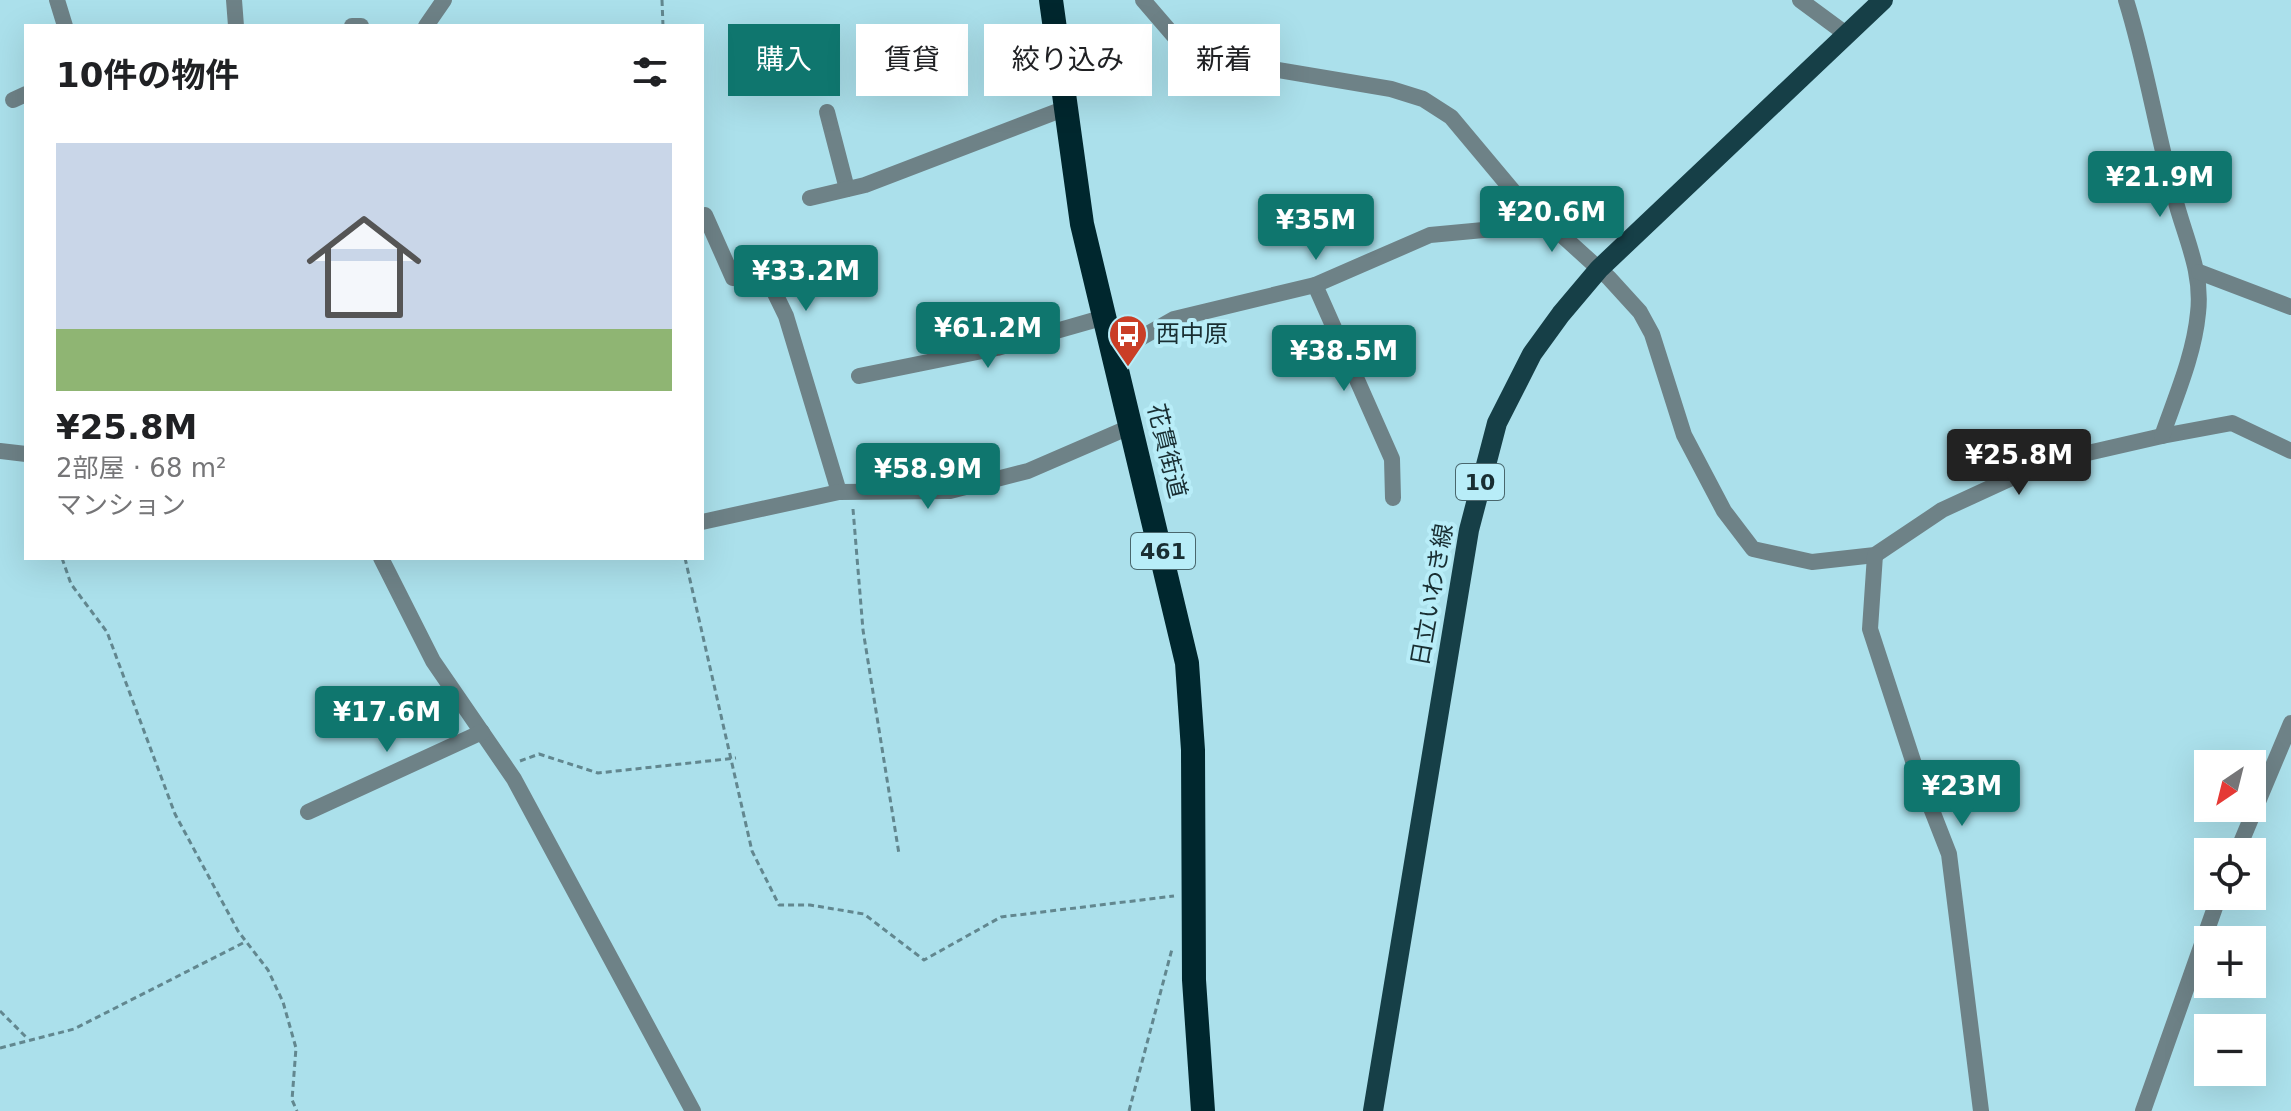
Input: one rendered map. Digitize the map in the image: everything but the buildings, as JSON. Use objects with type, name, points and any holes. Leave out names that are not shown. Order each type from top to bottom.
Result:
[{"type":"highway","name":"花貫街道","points":[[1051,0],[1082,224],[1189,675],[1193,750],[1194,980],[1203,1111]]},
{"type":"main road","name":"日立いわき線","points":[[1373,1111],[1478,485],[1497,423],[1532,354],[1599,269],[1883,0]]},
{"type":"street","points":[[57,0],[64,24]]},
{"type":"street","points":[[234,0],[236,24]]},
{"type":"street","points":[[1143,0],[1174,36],[1207,58],[1266,71],[1391,89],[1432,104],[1451,117],[1513,191],[1599,269],[1640,312],[1652,334],[1684,435],[1724,511],[1753,549],[1812,562],[1875,555],[1942,510],[2044,463],[2232,423],[2291,451]]},
{"type":"street","points":[[1800,0],[1846,34]]},
{"type":"street","points":[[2126,0],[2144,57],[2174,196],[2199,272],[2199,313],[2192,348],[2162,436]]},
{"type":"street","points":[[427,24],[440,2]]},
{"type":"street","points":[[810,198],[847,189],[1066,108]]},
{"type":"street","points":[[827,112],[847,189]]},
{"type":"street","points":[[1114,353],[1174,319],[1315,285],[1430,235],[1505,228],[1536,214]]},
{"type":"street","points":[[704,215],[733,278],[769,281],[786,316],[845,492]]},
{"type":"street","points":[[2199,272],[2291,307]]},
{"type":"street","points":[[1315,285],[1392,459],[1393,498]]},
{"type":"street","points":[[859,376],[997,348],[1105,317]]},
{"type":"street","points":[[704,522],[845,492],[950,491],[1028,471],[1132,426]]},
{"type":"street","points":[[0,451],[24,454]]},
{"type":"street","points":[[1875,555],[1870,629],[1915,767],[1949,854],[1981,1111]]},
{"type":"street","points":[[382,560],[433,661],[506,767],[693,1111]]},
{"type":"street","points":[[2243,838],[2291,723]]},
{"type":"street","points":[[308,812],[482,732]]},
{"type":"street","points":[[2143,1111],[2214,910]]},
{"type":"path","points":[[662,0],[663,24]]},
{"type":"path","points":[[845,492],[863,630],[899,854]]},
{"type":"path","points":[[63,560],[71,584],[107,632],[175,814],[246,942],[268,970],[283,1002],[296,1048],[292,1100],[297,1111]]},
{"type":"path","points":[[685,560],[752,851],[779,905],[810,905],[864,914],[924,960],[1001,917],[1193,894]]},
{"type":"path","points":[[506,767],[539,754],[598,773],[736,758]]},
{"type":"path","points":[[0,1048],[74,1029],[246,942]]},
{"type":"path","points":[[1129,1111],[1174,942]]},
{"type":"path","points":[[0,1011],[30,1040]]},
{"type":"place","name":"西中原","points":[[1128,368]]}]
